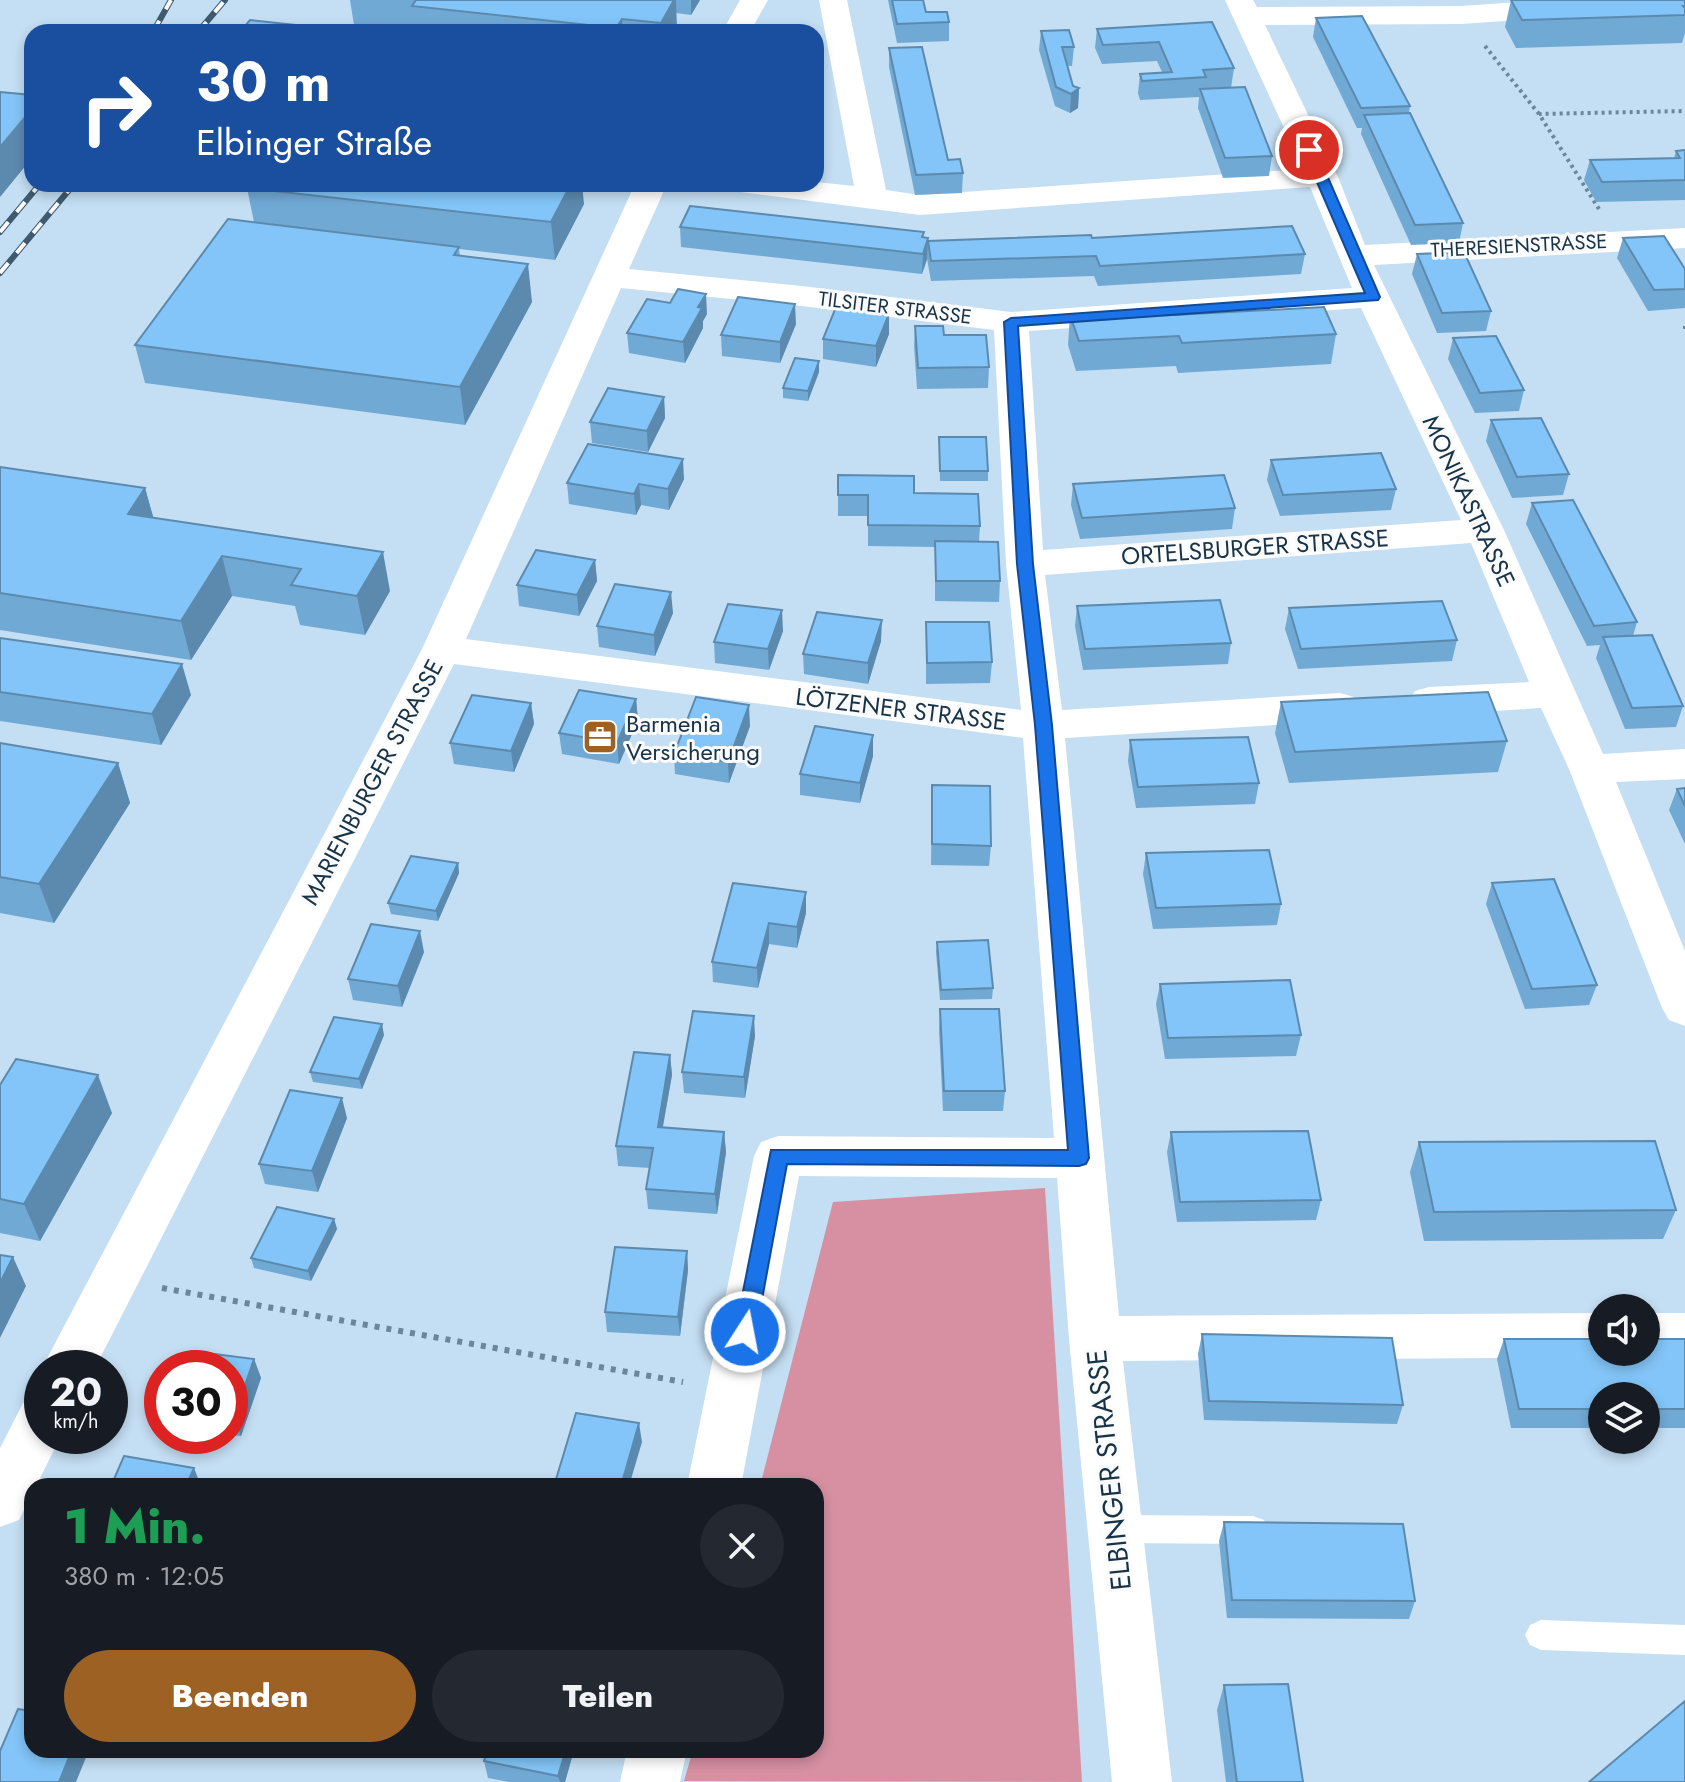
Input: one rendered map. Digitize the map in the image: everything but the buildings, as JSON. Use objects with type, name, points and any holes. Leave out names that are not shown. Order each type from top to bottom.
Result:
[{"type":"street","points":[[740,24],[754,0]]},
{"type":"street","points":[[833,0],[872,197]]},
{"type":"street","points":[[1243,8],[1461,15],[1547,9],[1685,7]]},
{"type":"street","name":"MONIKASTRASSE","points":[[1243,8],[1322,177],[1353,256],[1485,530],[1554,694],[1590,769],[1685,1008]]},
{"type":"street","points":[[823,192],[920,205],[1322,177]]},
{"type":"street","name":"MARIENBURGER STRASSE","points":[[77,1350],[442,649],[647,192]]},
{"type":"street","name":"THERESIENSTRASSE","points":[[1353,256],[1685,238]]},
{"type":"street","name":"TILSITER STRASSE","points":[[609,277],[802,296],[1011,322],[1373,297]]},
{"type":"street","name":"ELBINGER STRASSE","points":[[1011,322],[1025,564],[1043,725],[1095,1339],[1142,1782]]},
{"type":"street","name":"ORTELSBURGER STRASSE","points":[[1025,564],[1485,530]]},
{"type":"street","name":"LÖTZENER STRASSE","points":[[442,649],[996,722],[1043,725],[1554,694]]},
{"type":"street","points":[[1590,769],[1685,764]]},
{"type":"street","points":[[716,1478],[778,1156],[1079,1158]]},
{"type":"street","points":[[1095,1339],[1588,1335]]},
{"type":"street","points":[[1660,1335],[1685,1335]]},
{"type":"street","points":[[0,1502],[25,1454]]},
{"type":"street","points":[[650,1782],[655,1758]]},
{"type":"lane","points":[[1115,1529],[1288,1530]]},
{"type":"lane","points":[[1541,1635],[1685,1640]]},
{"type":"path","points":[[1461,15],[1539,114],[1619,240]]},
{"type":"path","points":[[1539,114],[1685,111]]},
{"type":"path","points":[[113,1279],[734,1391]]},
{"type":"shaded area","points":[[1045,1188],[1082,1782],[684,1781],[691,1758],[824,1758],[824,1478],[762,1478],[833,1202]]},
{"type":"railway","points":[[158,24],[171,0]]},
{"type":"railway","points":[[205,24],[225,0]]},
{"type":"railway","points":[[0,232],[33,192]]},
{"type":"railway","points":[[0,273],[67,192]]},
{"type":"place","name":"Barmenia Versicherung","points":[[600,737]]},
{"type":"route","points":[[745,1332],[778,1156],[1079,1158],[1043,725],[1025,564],[1011,322],[1373,297],[1309,150]]}]
